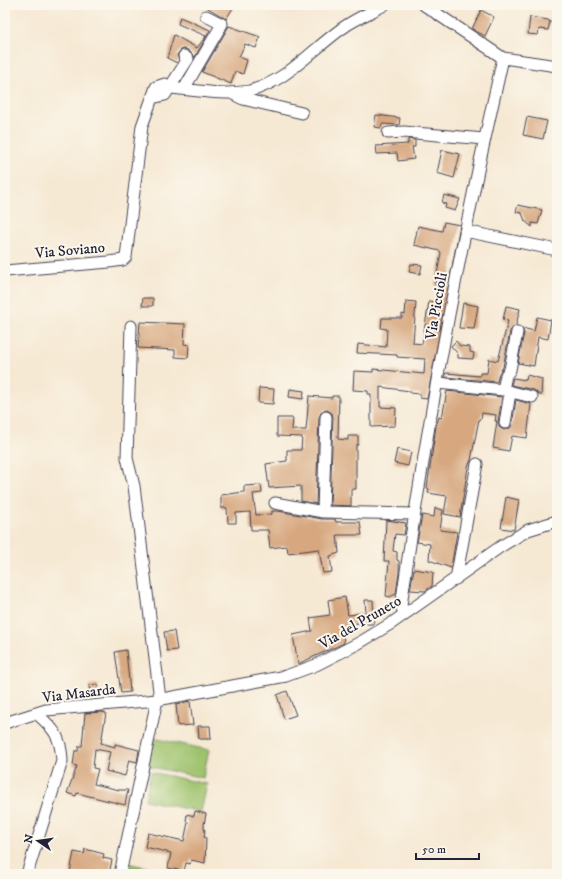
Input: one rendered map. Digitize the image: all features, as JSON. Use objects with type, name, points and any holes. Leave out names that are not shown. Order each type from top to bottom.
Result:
[{"type":"street","points":[[184,56],[188,59],[170,88],[231,93],[259,88],[271,83],[347,25],[384,5]]},
{"type":"street","points":[[424,5],[502,58],[557,66]]},
{"type":"street","points":[[184,90],[222,24],[206,16]]},
{"type":"street","name":"Via Piccioli","points":[[404,615],[401,606],[414,514],[465,231],[502,58]]},
{"type":"street","name":"Via Soviano","points":[[5,271],[122,260],[126,257],[142,126],[156,87],[159,84],[165,84],[170,88]]},
{"type":"street","points":[[231,93],[243,99],[302,113]]},
{"type":"street","points":[[388,133],[404,132],[484,139]]},
{"type":"street","points":[[465,231],[557,250]]},
{"type":"street","points":[[120,874],[159,699],[134,486],[127,458],[131,326]]},
{"type":"street","points":[[506,423],[506,375],[510,370],[517,332]]},
{"type":"street","points":[[438,384],[507,391],[532,397]]},
{"type":"street","points":[[323,512],[326,417]]},
{"type":"street","points":[[456,579],[477,464]]},
{"type":"street","points":[[275,503],[323,512],[414,514]]},
{"type":"street","name":"Via del Pruneto","points":[[159,699],[292,674],[316,665],[360,643],[404,615],[500,547],[528,530],[557,522]]},
{"type":"street","name":"Via Masarda","points":[[5,723],[36,713],[159,699]]},
{"type":"street","points":[[27,874],[62,761],[62,746],[57,735],[36,713]]},
{"type":"green space","points":[[153,738],[209,750],[203,778],[147,766]]},
{"type":"green space","points":[[151,772],[207,784],[201,812],[145,800]]},
{"type":"green space","points":[[127,863],[176,874],[124,874]]},
{"type":"building","points":[[203,5],[228,5],[233,8],[226,19]]},
{"type":"building","points":[[481,10],[494,17],[485,36],[472,29]]},
{"type":"building","points":[[180,17],[210,30],[195,57],[188,50],[182,49],[177,55],[179,60],[177,63],[167,58],[174,35],[197,48],[206,36],[178,24]]},
{"type":"building","points":[[530,17],[548,20],[550,22],[548,30],[539,29],[538,35],[528,34]]},
{"type":"building","points":[[229,26],[260,37],[256,48],[245,44],[239,57],[247,60],[243,74],[235,71],[231,84],[202,72]]},
{"type":"building","points":[[376,115],[400,118],[399,125],[382,124],[381,128],[374,127]]},
{"type":"building","points":[[527,117],[547,121],[543,139],[523,135]]},
{"type":"building","points":[[408,139],[415,140],[415,147],[412,147],[414,159],[398,161],[397,153],[377,154],[376,146],[408,144]]},
{"type":"building","points":[[442,150],[460,154],[454,178],[437,173]]},
{"type":"building","points":[[444,195],[460,199],[455,211],[445,208],[446,204],[442,203]]},
{"type":"building","points":[[518,205],[542,210],[538,224],[532,223],[532,227],[525,221],[522,213],[516,212]]},
{"type":"building","points":[[444,222],[460,225],[427,399],[420,398],[420,394],[410,393],[410,391],[380,387],[380,407],[396,408],[395,426],[371,427],[371,394],[368,394],[368,391],[353,390],[354,371],[373,372],[373,369],[424,374],[425,359],[397,357],[397,355],[357,353],[358,344],[386,347],[387,329],[381,328],[382,318],[402,318],[402,314],[405,315],[406,301],[416,302],[413,343],[422,344],[429,301],[434,302],[438,296],[440,286],[435,285],[441,253],[440,251],[414,245],[418,226],[442,231]]},
{"type":"building","points":[[411,264],[422,265],[420,274],[409,272]]},
{"type":"building","points":[[143,298],[153,298],[153,306],[142,306]]},
{"type":"building","points":[[463,303],[478,306],[474,329],[459,328]]},
{"type":"building","points":[[506,306],[520,309],[516,325],[510,331],[503,367],[499,373],[497,382],[445,377],[446,373],[480,376],[480,373],[487,373],[489,359],[498,361],[508,321],[503,320]]},
{"type":"building","points":[[537,317],[551,320],[548,339],[538,337],[534,366],[518,363],[524,333],[522,328],[534,331]]},
{"type":"building","points":[[140,322],[185,324],[184,344],[189,345],[188,358],[175,357],[175,350],[138,348]]},
{"type":"building","points":[[456,341],[460,346],[470,347],[470,352],[474,353],[473,359],[458,358],[458,354],[451,346]]},
{"type":"building","points":[[527,375],[542,379],[541,396],[534,390],[511,385],[513,378],[526,380]]},
{"type":"building","points":[[259,388],[274,389],[273,404],[258,403]]},
{"type":"building","points":[[290,389],[304,391],[303,399],[289,397]]},
{"type":"building","points":[[447,391],[502,397],[498,422],[500,428],[504,430],[510,428],[512,425],[516,400],[531,404],[527,438],[512,436],[509,451],[493,448],[497,421],[495,421],[496,415],[482,413],[481,419],[479,419],[471,460],[468,467],[460,517],[444,514],[447,496],[428,493],[429,489],[427,488],[436,426],[439,417],[442,418]]},
{"type":"building","points":[[309,396],[332,398],[332,396],[339,396],[338,439],[348,440],[348,436],[358,436],[358,445],[356,445],[356,489],[351,489],[351,506],[330,505],[333,417],[332,413],[327,410],[322,411],[319,417],[316,504],[301,501],[301,486],[269,488],[266,464],[287,461],[287,450],[301,450],[302,437],[277,436],[277,418],[293,418],[292,430],[306,430]]},
{"type":"building","points":[[397,449],[411,452],[408,466],[394,463]]},
{"type":"building","points":[[261,485],[262,493],[253,494],[256,515],[272,514],[272,511],[278,511],[322,519],[335,519],[336,522],[360,522],[362,535],[337,535],[339,553],[330,556],[332,572],[323,573],[319,549],[288,553],[287,546],[270,548],[268,530],[251,530],[250,512],[236,513],[236,523],[228,523],[227,508],[221,508],[221,495],[244,492],[244,486]]},
{"type":"building","points":[[506,497],[519,500],[514,530],[501,528]]},
{"type":"building","points":[[435,508],[443,510],[440,530],[457,532],[451,568],[429,560],[430,544],[417,542],[422,515],[434,517]]},
{"type":"building","points":[[386,520],[406,523],[404,535],[395,534],[393,551],[397,552],[399,573],[396,594],[390,597],[386,596],[389,561],[384,561]]},
{"type":"building","points":[[414,569],[433,572],[432,586],[425,591],[410,590]]},
{"type":"building","points":[[345,597],[348,615],[366,613],[365,600],[373,600],[374,624],[367,624],[367,622],[349,624],[350,632],[343,634],[344,643],[298,664],[293,635],[312,631],[310,618],[330,615],[328,600]]},
{"type":"building","points":[[174,631],[177,650],[167,651],[164,632]]},
{"type":"building","points":[[126,650],[130,692],[121,693],[115,652]]},
{"type":"building","points":[[98,684],[99,694],[90,695],[89,685]]},
{"type":"building","points":[[287,691],[296,715],[284,719],[277,695]]},
{"type":"building","points":[[190,701],[193,725],[178,726],[176,704]]},
{"type":"building","points":[[85,713],[106,713],[101,743],[115,747],[115,744],[139,750],[137,762],[129,760],[125,776],[106,771],[110,752],[95,749],[93,768],[98,769],[94,784],[119,790],[128,790],[125,805],[77,793],[76,796],[67,793],[77,766],[73,765],[75,751],[78,751],[79,746],[82,746]]},
{"type":"building","points":[[198,726],[210,726],[211,739],[199,739]]},
{"type":"building","points":[[195,811],[206,814],[204,825],[204,837],[206,838],[205,863],[191,860],[190,864],[186,863],[184,871],[168,868],[171,853],[145,847],[148,833],[184,841],[188,822],[186,821],[187,814],[194,816]]},
{"type":"building","points":[[85,849],[104,854],[103,858],[112,860],[109,874],[74,874],[70,872],[74,852],[84,854]]}]
